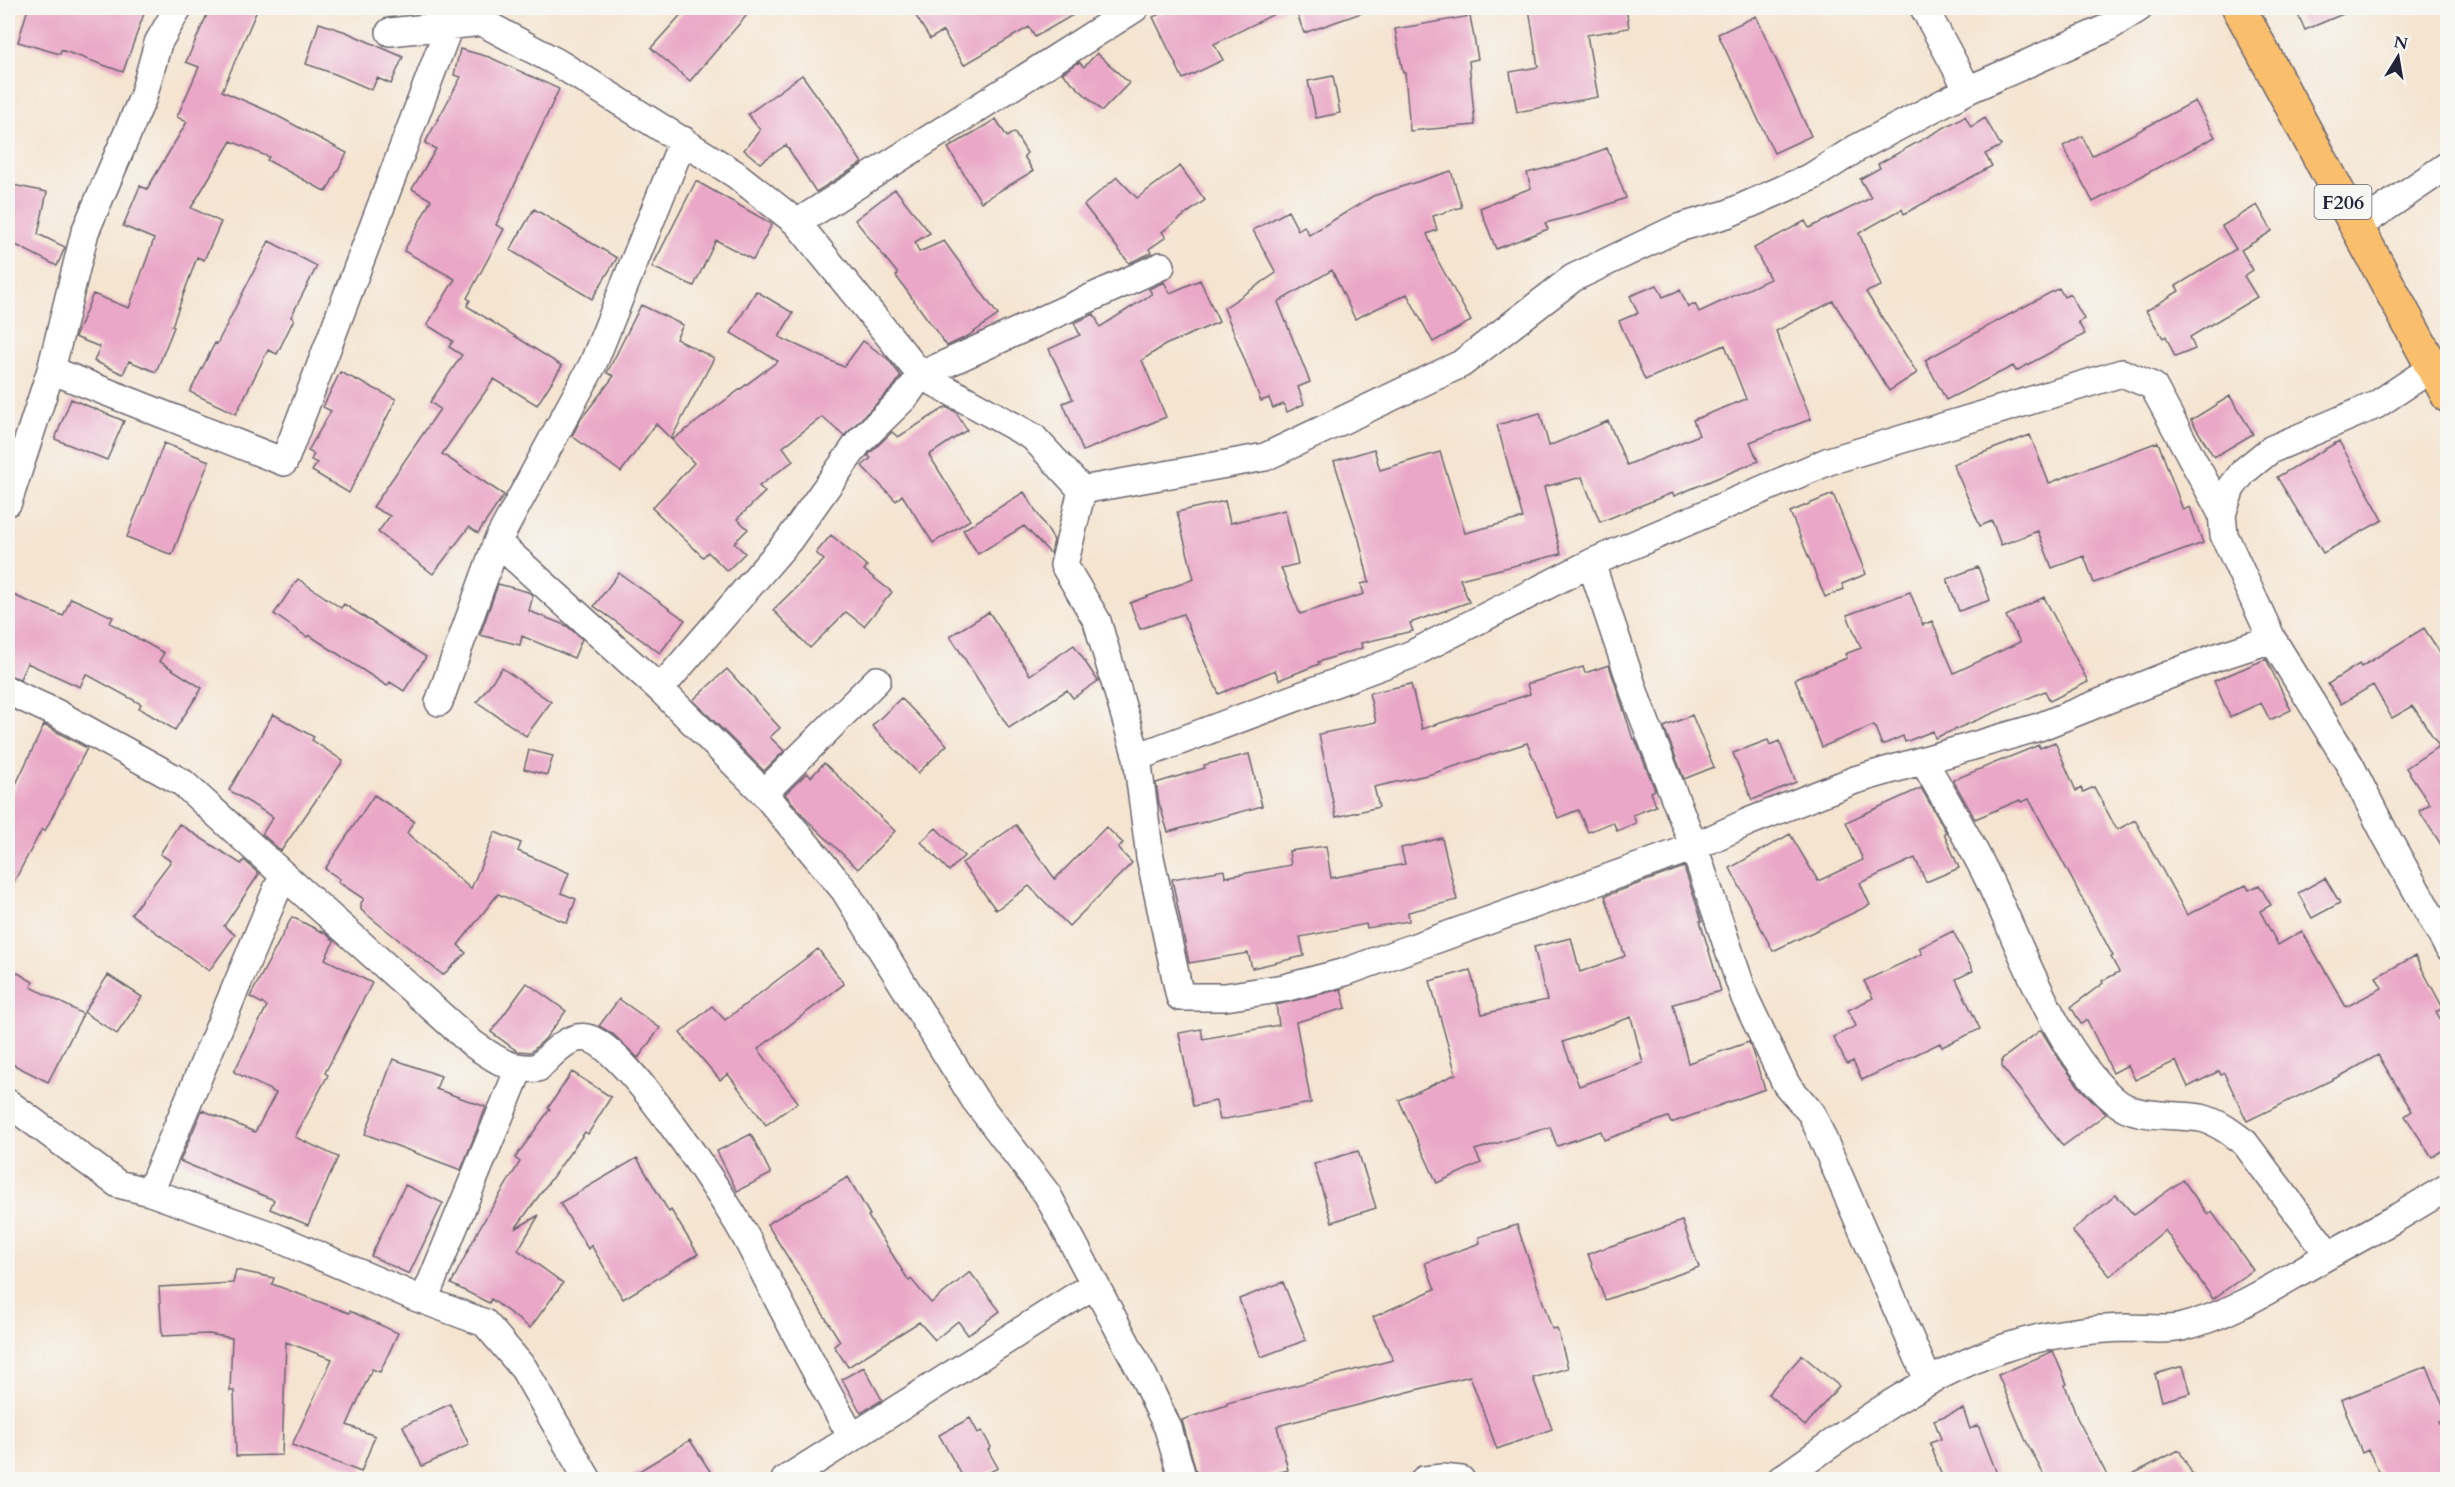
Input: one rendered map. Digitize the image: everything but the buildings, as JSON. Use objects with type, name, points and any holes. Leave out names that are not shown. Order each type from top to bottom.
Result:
[{"type":"main road","name":"F206","points":[[2239,8],[2448,396]]},
{"type":"street","points":[[8,502],[51,370],[85,232],[143,97],[158,43],[178,8]]},
{"type":"street","points":[[797,223],[1135,8]]},
{"type":"street","points":[[1924,8],[1968,90]]},
{"type":"street","points":[[1082,490],[1265,457],[1461,364],[1573,278],[1678,228],[1727,214],[1813,176],[1857,148],[1968,90],[2107,28],[2139,8]]},
{"type":"street","points":[[390,32],[482,22],[558,63],[735,174],[797,223],[921,375],[1033,437],[1082,490]]},
{"type":"street","points":[[51,370],[284,462],[450,24]]},
{"type":"street","points":[[439,702],[497,542],[593,364],[683,140]]},
{"type":"street","points":[[2357,227],[2448,165]]},
{"type":"street","points":[[660,689],[789,540],[858,443],[906,396],[921,375],[1161,266]]},
{"type":"street","points":[[2222,514],[2231,488],[2244,471],[2270,450],[2376,405],[2432,368]]},
{"type":"street","points":[[1137,757],[1410,655],[1592,563],[1829,461],[2122,373],[2153,386],[2222,514],[2224,535],[2272,639],[2350,765],[2385,834],[2448,947]]},
{"type":"street","points":[[1082,490],[1064,565],[1097,621],[1137,757],[1150,857],[1180,997],[1225,997],[1284,988],[1345,972],[1694,847],[1748,822],[1855,780],[2039,727],[2199,663],[2272,639]]},
{"type":"street","points":[[497,542],[660,689],[764,793],[844,891],[975,1100],[1047,1194],[1168,1428],[1183,1479]]},
{"type":"street","points":[[1592,563],[1638,703],[1694,847],[1745,998],[1786,1084],[1812,1114],[1928,1380]]},
{"type":"street","points":[[764,793],[877,680]]},
{"type":"street","points":[[8,691],[56,713],[183,783],[473,1044],[501,1063],[519,1069],[538,1068],[559,1047],[576,1039],[587,1038],[607,1048],[648,1091],[736,1221],[852,1437]]},
{"type":"street","points":[[1923,760],[1984,870],[2050,1012],[2087,1072],[2115,1101],[2129,1108],[2143,1113],[2204,1119],[2236,1136],[2245,1143],[2329,1255]]},
{"type":"street","points":[[150,1192],[283,875]]},
{"type":"street","points":[[423,1300],[519,1069]]},
{"type":"street","points":[[8,1103],[118,1184],[150,1192],[273,1236],[423,1300],[485,1323],[524,1369],[588,1479]]},
{"type":"street","points":[[1780,1479],[1928,1380],[1956,1366],[2007,1347],[2057,1334],[2125,1328],[2180,1328],[2219,1316],[2398,1218],[2448,1186]]},
{"type":"street","points":[[785,1479],[1095,1284]]},
{"type":"street","points":[[1424,1479],[1461,1479]]}]
